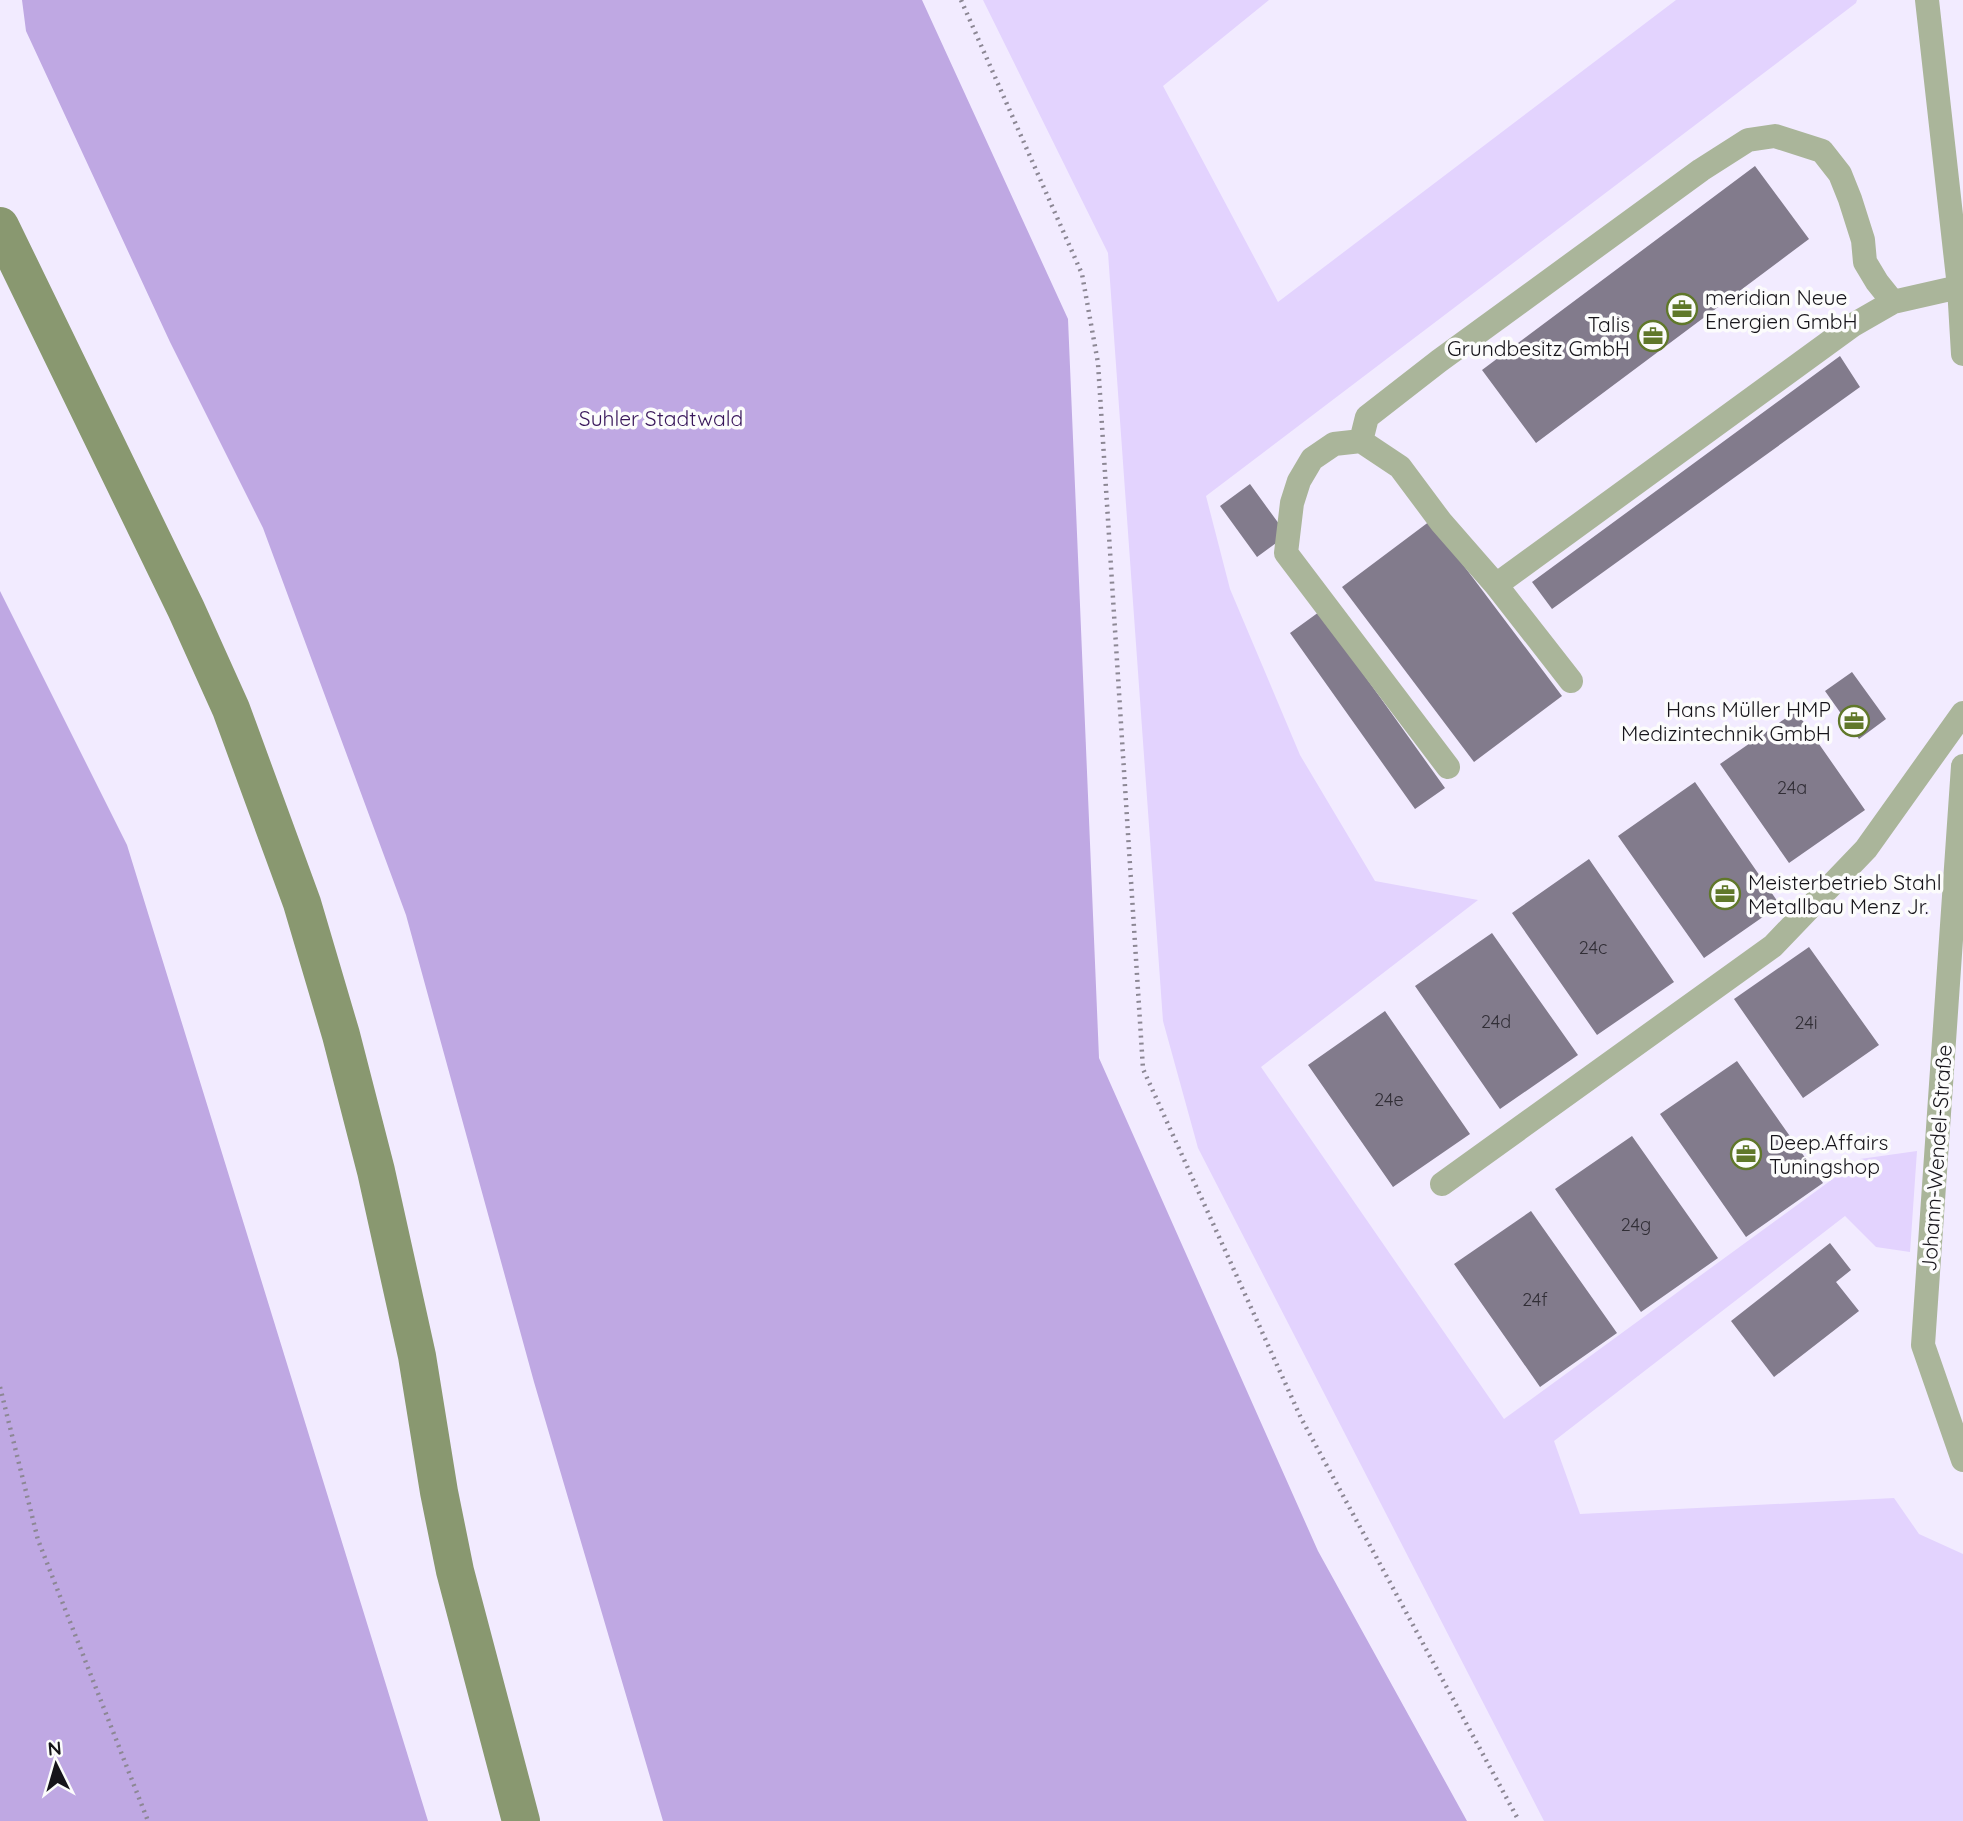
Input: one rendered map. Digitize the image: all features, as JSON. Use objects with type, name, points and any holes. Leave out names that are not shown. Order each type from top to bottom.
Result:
[{"type":"main road","points":[[0,226],[186,609],[225,696],[302,903],[341,1035],[376,1171],[417,1356],[439,1493],[455,1571],[521,1821]]},
{"type":"lane","points":[[1927,0],[1959,287],[1963,354]]},
{"type":"lane","points":[[1361,441],[1367,417],[1439,361],[1690,178],[1748,140],[1775,136],[1822,151],[1840,174],[1863,240],[1865,262],[1893,302]]},
{"type":"lane","points":[[1496,585],[1853,325],[1893,302],[1959,287]]},
{"type":"lane","points":[[1447,766],[1286,553],[1292,503],[1299,481],[1312,459],[1334,444],[1361,441],[1400,467],[1441,522],[1496,585],[1571,681]]},
{"type":"lane","points":[[1442,1184],[1773,946],[1866,849],[1963,713]]},
{"type":"lane","name":"Johann-Wendel-Straße","points":[[1963,766],[1923,1345],[1963,1460]]},
{"type":"path","points":[[961,0],[1082,274],[1098,363],[1143,1069],[1301,1418],[1519,1821]]},
{"type":"path","points":[[0,1387],[38,1540],[148,1821]]},
{"type":"shaded area","points":[[983,0],[1269,0],[1163,86],[1278,302],[1676,0],[1857,0],[1206,496],[1230,589],[1300,755],[1375,881],[1478,900],[1261,1067],[1504,1419],[1860,1159],[1917,1151],[1910,1252],[1876,1247],[1845,1216],[1554,1441],[1580,1514],[1894,1498],[1919,1534],[1963,1554],[1963,1821],[1544,1821],[1198,1148],[1163,1021],[1108,253]]},
{"type":"green space","name":"Suhler Stadtwald","points":[[22,0],[922,0],[1068,319],[1099,1058],[1318,1551],[1467,1821],[663,1821],[534,1382],[406,915],[263,528],[170,342],[26,31]]},
{"type":"green space","points":[[0,591],[127,845],[428,1821],[0,1821]]},
{"type":"building","points":[[1755,166],[1809,239],[1536,443],[1482,370]]},
{"type":"building","points":[[1840,356],[1860,387],[1552,609],[1532,582]]},
{"type":"building","points":[[1250,484],[1287,535],[1257,557],[1220,506]]},
{"type":"building","points":[[1430,521],[1562,696],[1474,762],[1342,587]]},
{"type":"building","points":[[1319,612],[1445,788],[1415,809],[1290,633]]},
{"type":"building","points":[[1852,672],[1886,719],[1859,739],[1825,691]]},
{"type":"building","points":[[1796,711],[1865,810],[1789,863],[1720,764]]},
{"type":"building","points":[[1695,782],[1780,905],[1704,958],[1618,836]]},
{"type":"building","points":[[1589,859],[1674,982],[1597,1035],[1512,913]]},
{"type":"building","points":[[1492,933],[1578,1055],[1500,1109],[1415,986]]},
{"type":"building","points":[[1809,947],[1879,1045],[1803,1098],[1734,999]]},
{"type":"building","points":[[1385,1011],[1470,1134],[1393,1187],[1308,1065]]},
{"type":"building","points":[[1737,1061],[1823,1183],[1746,1237],[1660,1114]]},
{"type":"building","points":[[1632,1136],[1718,1258],[1641,1312],[1555,1189]]},
{"type":"building","points":[[1531,1211],[1617,1333],[1540,1387],[1454,1264]]},
{"type":"building","points":[[1830,1243],[1851,1270],[1836,1282],[1859,1311],[1774,1377],[1731,1321]]},
{"type":"place","name":"meridian Neue Energien GmbH","points":[[1682,309]]},
{"type":"place","name":"Talis Grundbesitz GmbH","points":[[1653,336]]},
{"type":"place","name":"Hans Müller HMP Medizintechnik GmbH","points":[[1854,721]]},
{"type":"place","name":"Meisterbetrieb Stahl Metallbau Menz Jr.","points":[[1725,894]]},
{"type":"place","name":"Deep.Affairs Tuningshop","points":[[1746,1154]]}]
